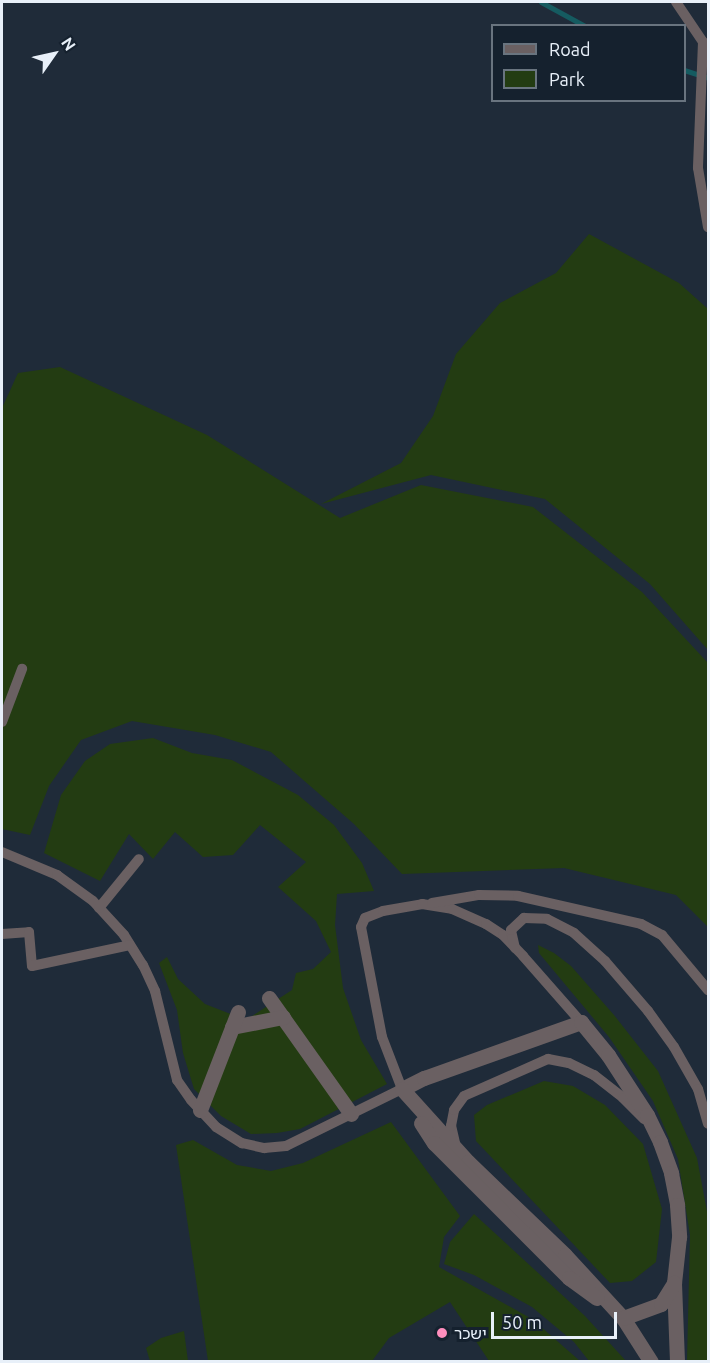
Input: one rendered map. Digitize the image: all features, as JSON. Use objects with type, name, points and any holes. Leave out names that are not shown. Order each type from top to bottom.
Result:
[{"type":"street","points":[[269,998],[351,1114]]},
{"type":"street","points":[[200,1110],[238,1012]]},
{"type":"street","points":[[232,1027],[283,1017]]},
{"type":"street","points":[[402,1089],[424,1078],[581,1022],[608,1055],[654,1130],[670,1173],[677,1205],[679,1237],[674,1283],[677,1362]]},
{"type":"street","points":[[402,1089],[458,1152],[565,1255],[623,1318],[651,1362]]},
{"type":"street","points":[[402,1089],[434,1143],[569,1278],[588,1293],[612,1306]]},
{"type":"street","points":[[623,1318],[661,1304],[674,1283]]},
{"type":"lane","points":[[676,2],[703,42],[698,168],[708,227]]},
{"type":"lane","points":[[2,722],[22,669]]},
{"type":"lane","points":[[2,852],[57,875],[99,908],[143,964],[155,991],[177,1080],[216,1127],[242,1143],[264,1148],[286,1146],[402,1089],[382,1037],[361,927],[365,918],[383,911],[479,895],[518,896],[641,924],[662,935],[708,990]]},
{"type":"lane","points":[[99,908],[139,859]]},
{"type":"lane","points":[[422,904],[452,909],[474,917],[503,935],[581,1022]]},
{"type":"lane","points":[[515,948],[511,930],[524,918],[547,919],[574,933],[605,961],[648,1011],[674,1047],[698,1089],[708,1124]]},
{"type":"lane","points":[[2,934],[29,932],[32,966],[111,951],[130,945]]},
{"type":"lane","points":[[458,1152],[451,1126],[454,1110],[464,1096],[548,1059],[569,1063],[594,1075],[623,1098],[654,1130]]},
{"type":"green space","points":[[589,234],[679,283],[708,309],[708,650],[650,584],[545,499],[431,475],[321,504],[401,463],[433,416],[456,354],[500,303],[556,273]]},
{"type":"green space","points":[[60,367],[207,435],[340,518],[421,485],[533,507],[642,592],[708,663],[708,927],[676,895],[564,868],[402,874],[354,824],[271,752],[215,735],[132,721],[81,740],[49,786],[30,835],[2,829],[2,408],[18,373]]},
{"type":"green space","points":[[153,738],[192,753],[232,760],[298,795],[334,825],[362,863],[374,891],[337,894],[335,925],[343,988],[361,1040],[387,1084],[300,1129],[251,1134],[221,1116],[194,1089],[183,1053],[177,1010],[159,963],[167,957],[178,979],[205,1004],[246,1020],[292,990],[296,973],[313,969],[331,952],[316,921],[278,887],[306,862],[260,825],[233,855],[203,857],[175,832],[153,859],[129,834],[100,881],[44,853],[61,795],[85,761],[110,744]]},
{"type":"green space","points":[[538,945],[554,953],[571,966],[614,1015],[658,1071],[697,1158],[708,1217],[708,1361],[687,1361],[690,1235],[678,1159],[653,1101],[609,1037],[539,953]]},
{"type":"green space","points":[[544,1081],[573,1086],[605,1105],[643,1144],[662,1209],[656,1262],[632,1281],[610,1283],[476,1141],[474,1115],[487,1105]]},
{"type":"green space","points":[[391,1122],[460,1216],[444,1237],[439,1267],[532,1319],[580,1361],[489,1361],[450,1302],[389,1338],[372,1361],[208,1361],[176,1145],[193,1140],[237,1165],[271,1171],[303,1163]]},
{"type":"green space","points":[[474,1214],[585,1316],[626,1361],[589,1361],[574,1342],[532,1307],[474,1275],[444,1264],[450,1242]]},
{"type":"green space","points":[[184,1331],[188,1361],[150,1361],[146,1348],[161,1338]]},
{"type":"waterway","points":[[541,2],[581,24]]},
{"type":"waterway","points":[[686,71],[708,78]]},
{"type":"place","name":"ישכר","points":[[442,1333]]}]
